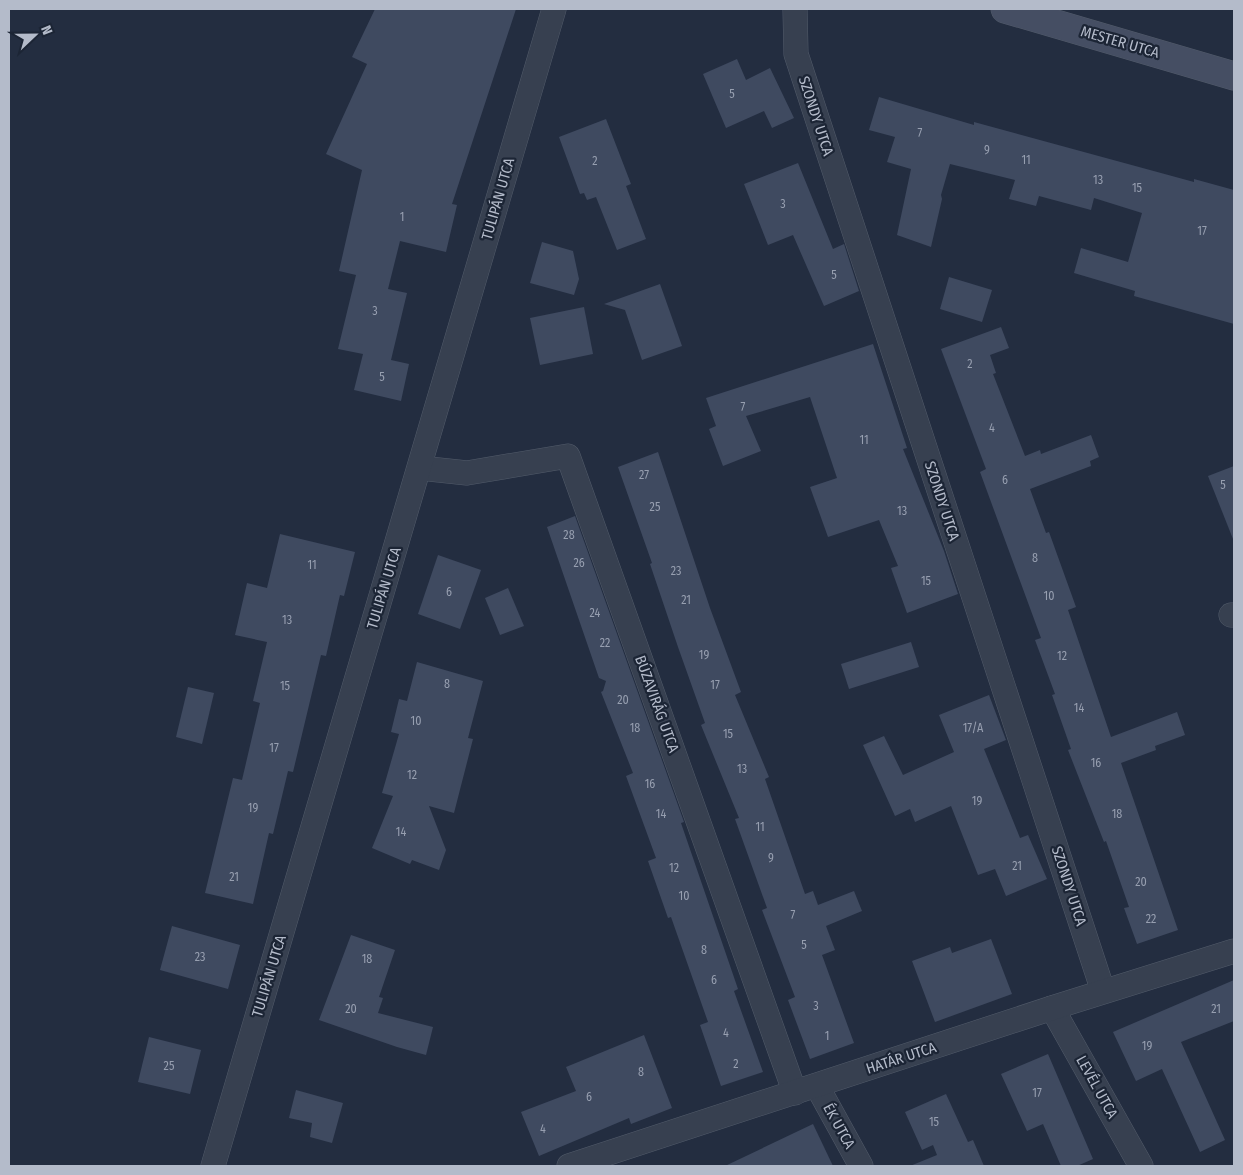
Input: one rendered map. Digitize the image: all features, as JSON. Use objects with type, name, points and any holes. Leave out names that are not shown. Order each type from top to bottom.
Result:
[{"type":"main road","name":"MESTER UTCA","points":[[1005,9],[1234,76]]},
{"type":"street","name":"TULIPÁN UTCA","points":[[212,1166],[420,468],[554,9]]},
{"type":"street","name":"SZONDY UTCA","points":[[795,9],[796,54],[1104,991]]},
{"type":"street","name":"BÚZAVIRÁG UTCA","points":[[420,468],[467,474],[568,456],[806,1090]]},
{"type":"street","name":"HATÁR UTCA","points":[[569,1166],[1104,991],[1234,951]]},
{"type":"street","name":"LEVÉL UTCA","points":[[1052,1008],[1141,1166]]},
{"type":"street","name":"ÉK UTCA","points":[[806,1090],[861,1166]]},
{"type":"building","points":[[375,9],[516,9],[452,204],[457,205],[446,252],[400,241],[388,289],[407,293],[391,360],[409,364],[401,401],[354,390],[363,354],[338,349],[356,275],[339,271],[362,170],[326,154],[367,64],[352,57]]},
{"type":"building","points":[[737,59],[746,80],[770,68],[794,118],[772,128],[764,111],[726,128],[703,74]]},
{"type":"building","points":[[879,97],[974,125],[974,122],[1194,182],[1194,179],[1234,190],[1234,324],[1134,296],[1135,291],[1074,273],[1081,248],[1128,262],[1142,213],[1094,198],[1091,210],[1039,196],[1036,206],[1009,199],[1015,180],[950,164],[941,195],[942,199],[931,247],[897,235],[911,169],[887,162],[895,137],[869,130]]},
{"type":"building","points":[[606,119],[631,184],[626,186],[646,239],[617,250],[596,197],[587,200],[584,193],[580,194],[559,137]]},
{"type":"building","points":[[798,163],[833,249],[844,244],[859,291],[824,306],[793,235],[768,245],[744,184]]},
{"type":"building","points":[[542,242],[573,251],[579,279],[574,295],[530,283]]},
{"type":"building","points":[[949,277],[992,290],[982,322],[940,309]]},
{"type":"building","points":[[660,284],[682,346],[642,360],[625,310],[604,304]]},
{"type":"building","points":[[584,307],[593,354],[540,365],[530,318]]},
{"type":"building","points":[[1001,327],[1009,348],[990,355],[996,373],[993,374],[1025,456],[1040,450],[1041,454],[1091,435],[1099,457],[1090,461],[1091,466],[1030,489],[1046,533],[1049,532],[1076,607],[1068,610],[1111,737],[1177,712],[1185,735],[1155,746],[1156,750],[1121,763],[1178,930],[1137,944],[1124,908],[1129,907],[1106,841],[1104,842],[1068,750],[1071,749],[1052,695],[1055,694],[1035,640],[1041,638],[980,472],[986,469],[941,349]]},
{"type":"building","points":[[873,344],[907,448],[903,449],[944,551],[958,594],[907,613],[891,568],[898,566],[879,520],[828,537],[810,487],[837,478],[810,397],[746,416],[761,451],[723,466],[709,429],[716,426],[706,398]]},
{"type":"building","points":[[658,452],[710,608],[741,692],[735,695],[769,777],[765,779],[805,894],[813,891],[818,905],[854,891],[862,911],[826,926],[835,950],[822,955],[854,1043],[810,1059],[788,1000],[795,997],[762,910],[767,908],[735,819],[739,818],[701,725],[705,723],[618,467]]},
{"type":"building","points":[[1234,466],[1234,539],[1233,539],[1208,476]]},
{"type":"building","points":[[575,516],[684,822],[681,823],[738,989],[734,991],[763,1072],[721,1086],[700,1025],[708,1022],[671,917],[668,918],[648,861],[656,858],[626,776],[633,773],[601,692],[606,681],[599,678],[547,527]]},
{"type":"building","points":[[280,534],[355,552],[344,596],[340,595],[326,656],[321,655],[293,772],[288,771],[273,834],[269,833],[253,904],[205,893],[233,778],[242,780],[260,703],[253,701],[267,642],[235,635],[247,583],[267,588]]},
{"type":"building","points":[[438,555],[481,570],[460,629],[418,614]]},
{"type":"building","points":[[508,588],[524,626],[500,635],[485,598]]},
{"type":"building","points":[[911,642],[919,667],[849,689],[841,664]]},
{"type":"building","points":[[417,662],[483,681],[468,738],[473,739],[454,813],[429,806],[446,850],[439,870],[412,860],[410,864],[372,848],[393,796],[382,793],[399,734],[391,732],[399,699],[407,701]]},
{"type":"building","points":[[188,687],[214,693],[202,744],[176,737]]},
{"type":"building","points":[[989,695],[1006,740],[984,749],[1020,838],[1028,835],[1047,879],[1006,896],[995,869],[978,875],[951,806],[915,822],[910,809],[895,816],[863,745],[884,736],[903,775],[954,752],[939,715]]},
{"type":"building","points":[[172,926],[240,945],[228,989],[160,970]]},
{"type":"building","points":[[351,935],[395,950],[379,997],[383,998],[378,1013],[433,1027],[426,1055],[319,1020]]},
{"type":"building","points":[[991,939],[1012,994],[935,1022],[912,961],[950,947],[952,953]]},
{"type":"building","points":[[1234,980],[1234,1021],[1181,1042],[1225,1140],[1200,1152],[1162,1069],[1136,1081],[1113,1032]]},
{"type":"building","points":[[644,1035],[672,1108],[631,1124],[629,1118],[539,1156],[521,1112],[576,1091],[566,1067]]},
{"type":"building","points":[[149,1037],[201,1050],[190,1094],[138,1082]]},
{"type":"building","points":[[1048,1054],[1093,1159],[1077,1166],[1061,1166],[1043,1124],[1027,1131],[1001,1074]]},
{"type":"building","points":[[296,1090],[343,1103],[332,1143],[310,1137],[312,1123],[289,1118]]},
{"type":"building","points":[[946,1094],[968,1142],[973,1140],[984,1166],[910,1166],[937,1155],[933,1145],[922,1150],[905,1112]]},
{"type":"building","points":[[813,1124],[833,1166],[725,1166]]}]
